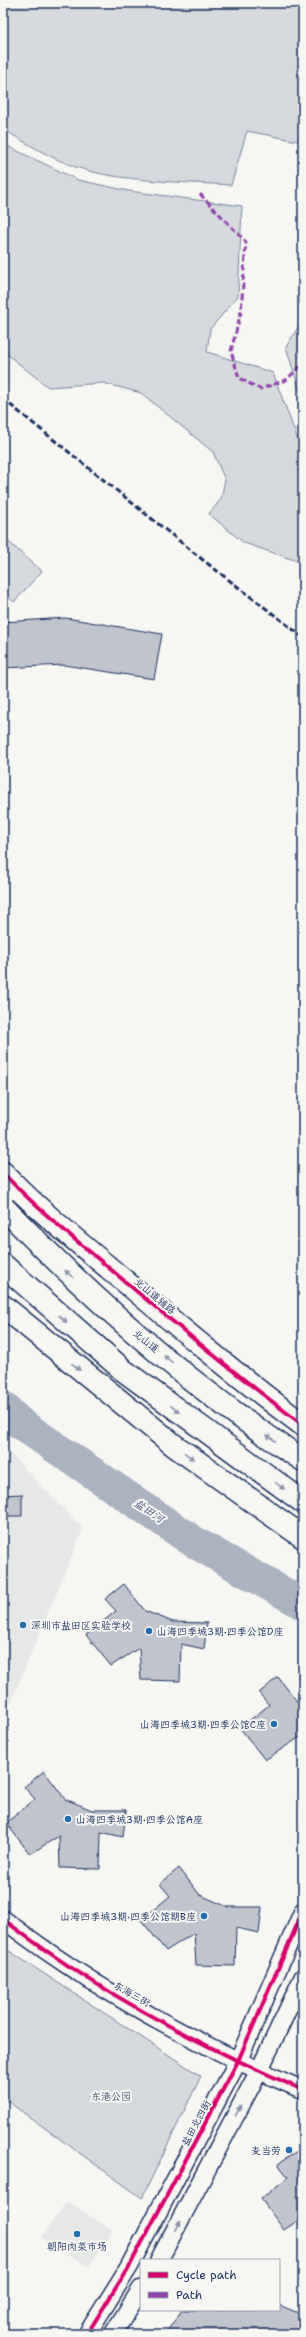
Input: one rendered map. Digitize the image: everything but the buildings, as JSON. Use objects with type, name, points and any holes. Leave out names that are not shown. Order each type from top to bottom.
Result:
[{"type":"main road","name":"北山道辅路","points":[[6,1183],[196,1341],[303,1425]]},
{"type":"main road","name":"北山道","points":[[3,1207],[58,1264],[126,1324],[208,1392],[303,1460]]},
{"type":"main road","points":[[3,1265],[123,1370],[303,1502]]},
{"type":"main road","points":[[3,1306],[175,1446],[303,1537]]},
{"type":"street","name":"盐田北四街","points":[[87,2334],[129,2267],[238,2061],[303,1911]]},
{"type":"street","name":"东海三街","points":[[3,1919],[49,1953],[89,1979],[238,2061],[303,2090]]},
{"type":"street","points":[[160,2259],[259,2071],[303,1977]]},
{"type":"street","points":[[113,2334],[140,2291]]},
{"type":"shaded area","name":"深圳市盐田区实验学校","points":[[3,1446],[83,1529],[3,1721]]},
{"type":"shaded area","name":"朝阳肉菜市场","points":[[67,2201],[113,2231],[89,2267],[41,2238]]},
{"type":"green space","points":[[3,3],[303,3],[303,142],[247,131],[231,185],[112,176],[76,167],[57,159],[38,150],[3,129]]},
{"type":"green space","points":[[3,144],[78,180],[129,191],[242,206],[238,296],[210,329],[207,352],[273,373],[303,454],[303,563],[244,543],[209,514],[221,499],[225,480],[213,452],[141,393],[103,383],[48,387],[3,351]]},
{"type":"green space","points":[[303,319],[303,401],[286,347]]},
{"type":"green space","points":[[3,537],[42,571],[14,602],[3,593]]},
{"type":"green space","name":"东港公园","points":[[3,1947],[201,2076],[142,2198],[3,2098]]},
{"type":"waterway","name":"盐田河","points":[[3,1407],[21,1424],[194,1542],[303,1604]]},
{"type":"railway","points":[[3,399],[203,560],[303,637]]},
{"type":"marked path","points":[[200,194],[246,242],[241,312],[231,351],[239,378],[260,389],[286,380],[303,364]]},
{"type":"cycle path","points":[[3,1173],[41,1210],[82,1245],[205,1348],[303,1425]]},
{"type":"cycle path","points":[[87,2334],[129,2267],[238,2061],[303,1911]]},
{"type":"cycle path","points":[[3,1919],[73,1969],[148,2014],[186,2035],[264,2073],[303,2090]]},
{"type":"place","name":"深圳市盐田区实验学校","points":[[23,1625]]},
{"type":"place","name":"山海四季城3期·四季公馆D座","points":[[149,1631]]},
{"type":"place","name":"山海四季城3期·四季公馆C座","points":[[274,1724]]},
{"type":"place","name":"山海四季城3期·四季公馆A座","points":[[68,1819]]},
{"type":"place","name":"山海四季城3期·四季公馆期B座","points":[[204,1916]]},
{"type":"place","name":"麦当劳","points":[[289,2150]]},
{"type":"place","name":"朝阳肉菜市场","points":[[77,2234]]}]
